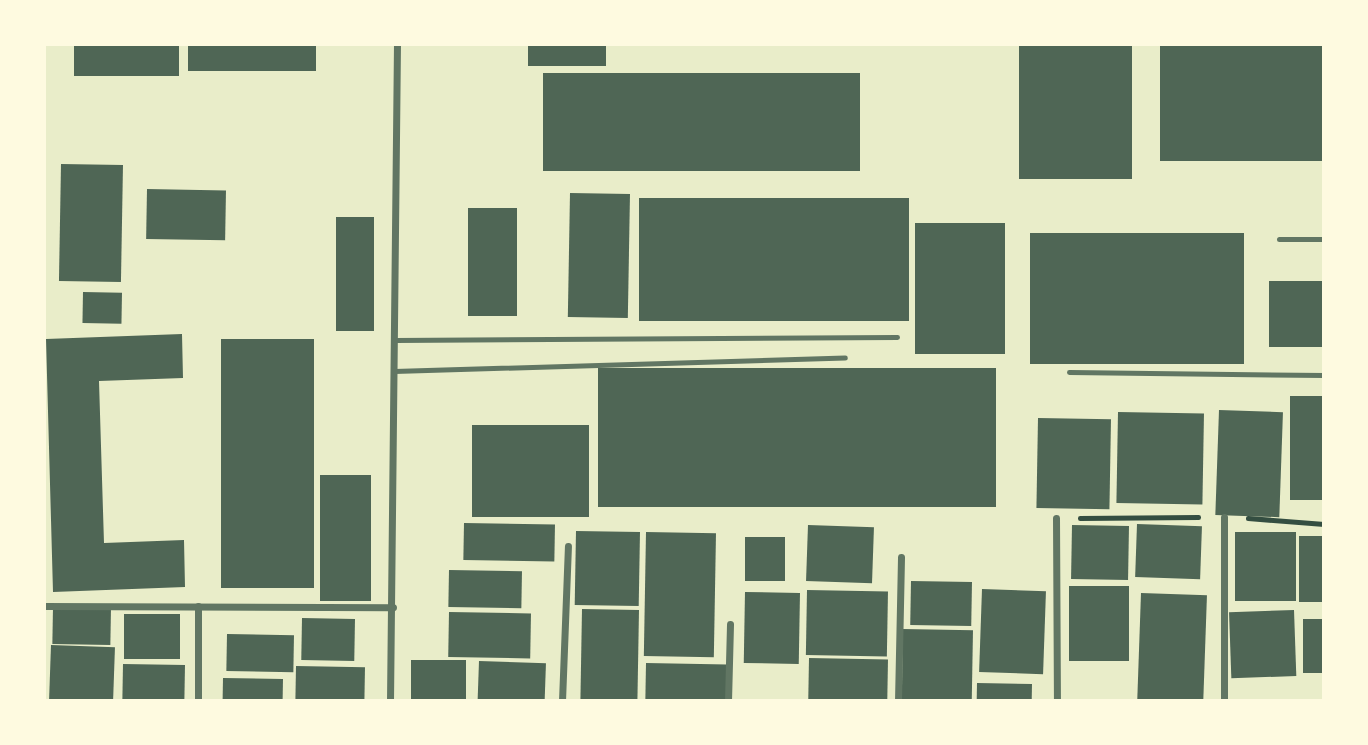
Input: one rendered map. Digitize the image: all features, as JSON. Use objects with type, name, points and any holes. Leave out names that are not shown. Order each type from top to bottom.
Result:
[{"type":"street","points":[[390,701],[397,44]]},
{"type":"street","points":[[1224,517],[1224,701]]},
{"type":"street","points":[[1056,519],[1058,701]]},
{"type":"street","points":[[562,701],[568,546]]},
{"type":"street","points":[[898,701],[901,556]]},
{"type":"street","points":[[44,606],[393,607]]},
{"type":"street","points":[[198,606],[198,701]]},
{"type":"street","points":[[728,701],[730,624]]},
{"type":"lane","points":[[1279,239],[1324,239]]},
{"type":"lane","points":[[394,340],[897,337]]},
{"type":"lane","points":[[394,371],[845,358]]},
{"type":"lane","points":[[1069,372],[1324,375]]},
{"type":"path","points":[[1056,519],[1224,517],[1324,524]]},
{"type":"building","points":[[74,44],[179,44],[179,76],[74,76]]},
{"type":"building","points":[[188,44],[316,44],[316,71],[188,71]]},
{"type":"building","points":[[528,44],[606,44],[606,66],[528,66]]},
{"type":"building","points":[[1019,44],[1132,44],[1132,179],[1019,179]]},
{"type":"building","points":[[1160,44],[1324,44],[1324,161],[1160,161]]},
{"type":"building","points":[[543,73],[860,73],[860,171],[543,171]]},
{"type":"building","points":[[61,164],[123,165],[121,282],[59,281]]},
{"type":"building","points":[[147,189],[226,190],[225,240],[146,239]]},
{"type":"building","points":[[570,193],[630,194],[628,318],[568,317]]},
{"type":"building","points":[[639,198],[909,198],[909,321],[639,321]]},
{"type":"building","points":[[468,208],[517,208],[517,316],[468,316]]},
{"type":"building","points":[[336,217],[374,217],[374,331],[336,331]]},
{"type":"building","points":[[915,223],[1005,223],[1005,354],[915,354]]},
{"type":"building","points":[[1030,233],[1244,233],[1244,364],[1030,364]]},
{"type":"building","points":[[1269,281],[1324,281],[1324,347],[1269,347]]},
{"type":"building","points":[[83,292],[122,293],[121,324],[82,323]]},
{"type":"building","points":[[182,334],[183,378],[99,381],[104,543],[184,540],[185,587],[53,592],[46,339]]},
{"type":"building","points":[[221,339],[314,339],[314,588],[221,588]]},
{"type":"building","points":[[598,368],[996,368],[996,507],[598,507]]},
{"type":"building","points":[[1290,396],[1324,396],[1324,500],[1290,500]]},
{"type":"building","points":[[1219,410],[1283,412],[1279,517],[1215,515]]},
{"type":"building","points":[[1118,412],[1204,414],[1202,504],[1116,503]]},
{"type":"building","points":[[1038,418],[1111,419],[1109,509],[1036,508]]},
{"type":"building","points":[[472,425],[589,425],[589,517],[472,517]]},
{"type":"building","points":[[320,475],[371,475],[371,601],[320,601]]},
{"type":"building","points":[[464,523],[555,525],[554,562],[463,560]]},
{"type":"building","points":[[1137,524],[1202,526],[1200,579],[1135,577]]},
{"type":"building","points":[[808,525],[874,527],[872,583],[806,581]]},
{"type":"building","points":[[1072,525],[1129,526],[1128,580],[1071,579]]},
{"type":"building","points":[[576,531],[640,532],[639,606],[575,605]]},
{"type":"building","points":[[646,532],[716,533],[714,657],[644,656]]},
{"type":"building","points":[[1235,532],[1296,532],[1296,601],[1235,601]]},
{"type":"building","points":[[1299,536],[1324,536],[1324,602],[1299,602]]},
{"type":"building","points":[[745,537],[785,537],[785,581],[745,581]]},
{"type":"building","points":[[449,570],[522,571],[521,608],[448,607]]},
{"type":"building","points":[[911,581],[972,582],[971,626],[910,625]]},
{"type":"building","points":[[1069,586],[1129,586],[1129,661],[1069,661]]},
{"type":"building","points":[[982,589],[1046,591],[1043,674],[979,672]]},
{"type":"building","points":[[807,590],[888,591],[887,656],[806,655]]},
{"type":"building","points":[[745,592],[800,593],[799,664],[744,663]]},
{"type":"building","points":[[1141,593],[1207,595],[1203,701],[1137,701]]},
{"type":"building","points":[[53,607],[111,608],[110,645],[52,644]]},
{"type":"building","points":[[582,609],[639,610],[637,701],[580,701]]},
{"type":"building","points":[[1294,610],[1296,676],[1231,678],[1229,612]]},
{"type":"building","points":[[449,612],[531,613],[530,658],[448,657]]},
{"type":"building","points":[[124,614],[180,614],[180,659],[124,659]]},
{"type":"building","points":[[302,618],[355,619],[354,661],[301,660]]},
{"type":"building","points":[[1303,619],[1324,619],[1324,673],[1303,673]]},
{"type":"building","points":[[903,629],[973,630],[972,701],[902,701]]},
{"type":"building","points":[[227,634],[294,635],[293,672],[226,671]]},
{"type":"building","points":[[51,645],[115,647],[113,701],[49,701]]},
{"type":"building","points":[[809,658],[888,659],[887,701],[808,701]]},
{"type":"building","points":[[411,660],[466,660],[466,701],[411,701]]},
{"type":"building","points":[[479,661],[546,663],[545,701],[478,701]]},
{"type":"building","points":[[646,663],[727,664],[726,701],[645,701]]},
{"type":"building","points":[[123,664],[185,665],[184,701],[122,701]]},
{"type":"building","points":[[296,666],[365,667],[364,701],[295,701]]},
{"type":"building","points":[[223,678],[283,679],[283,701],[223,701]]},
{"type":"building","points":[[977,683],[1032,684],[1032,701],[977,701]]}]
